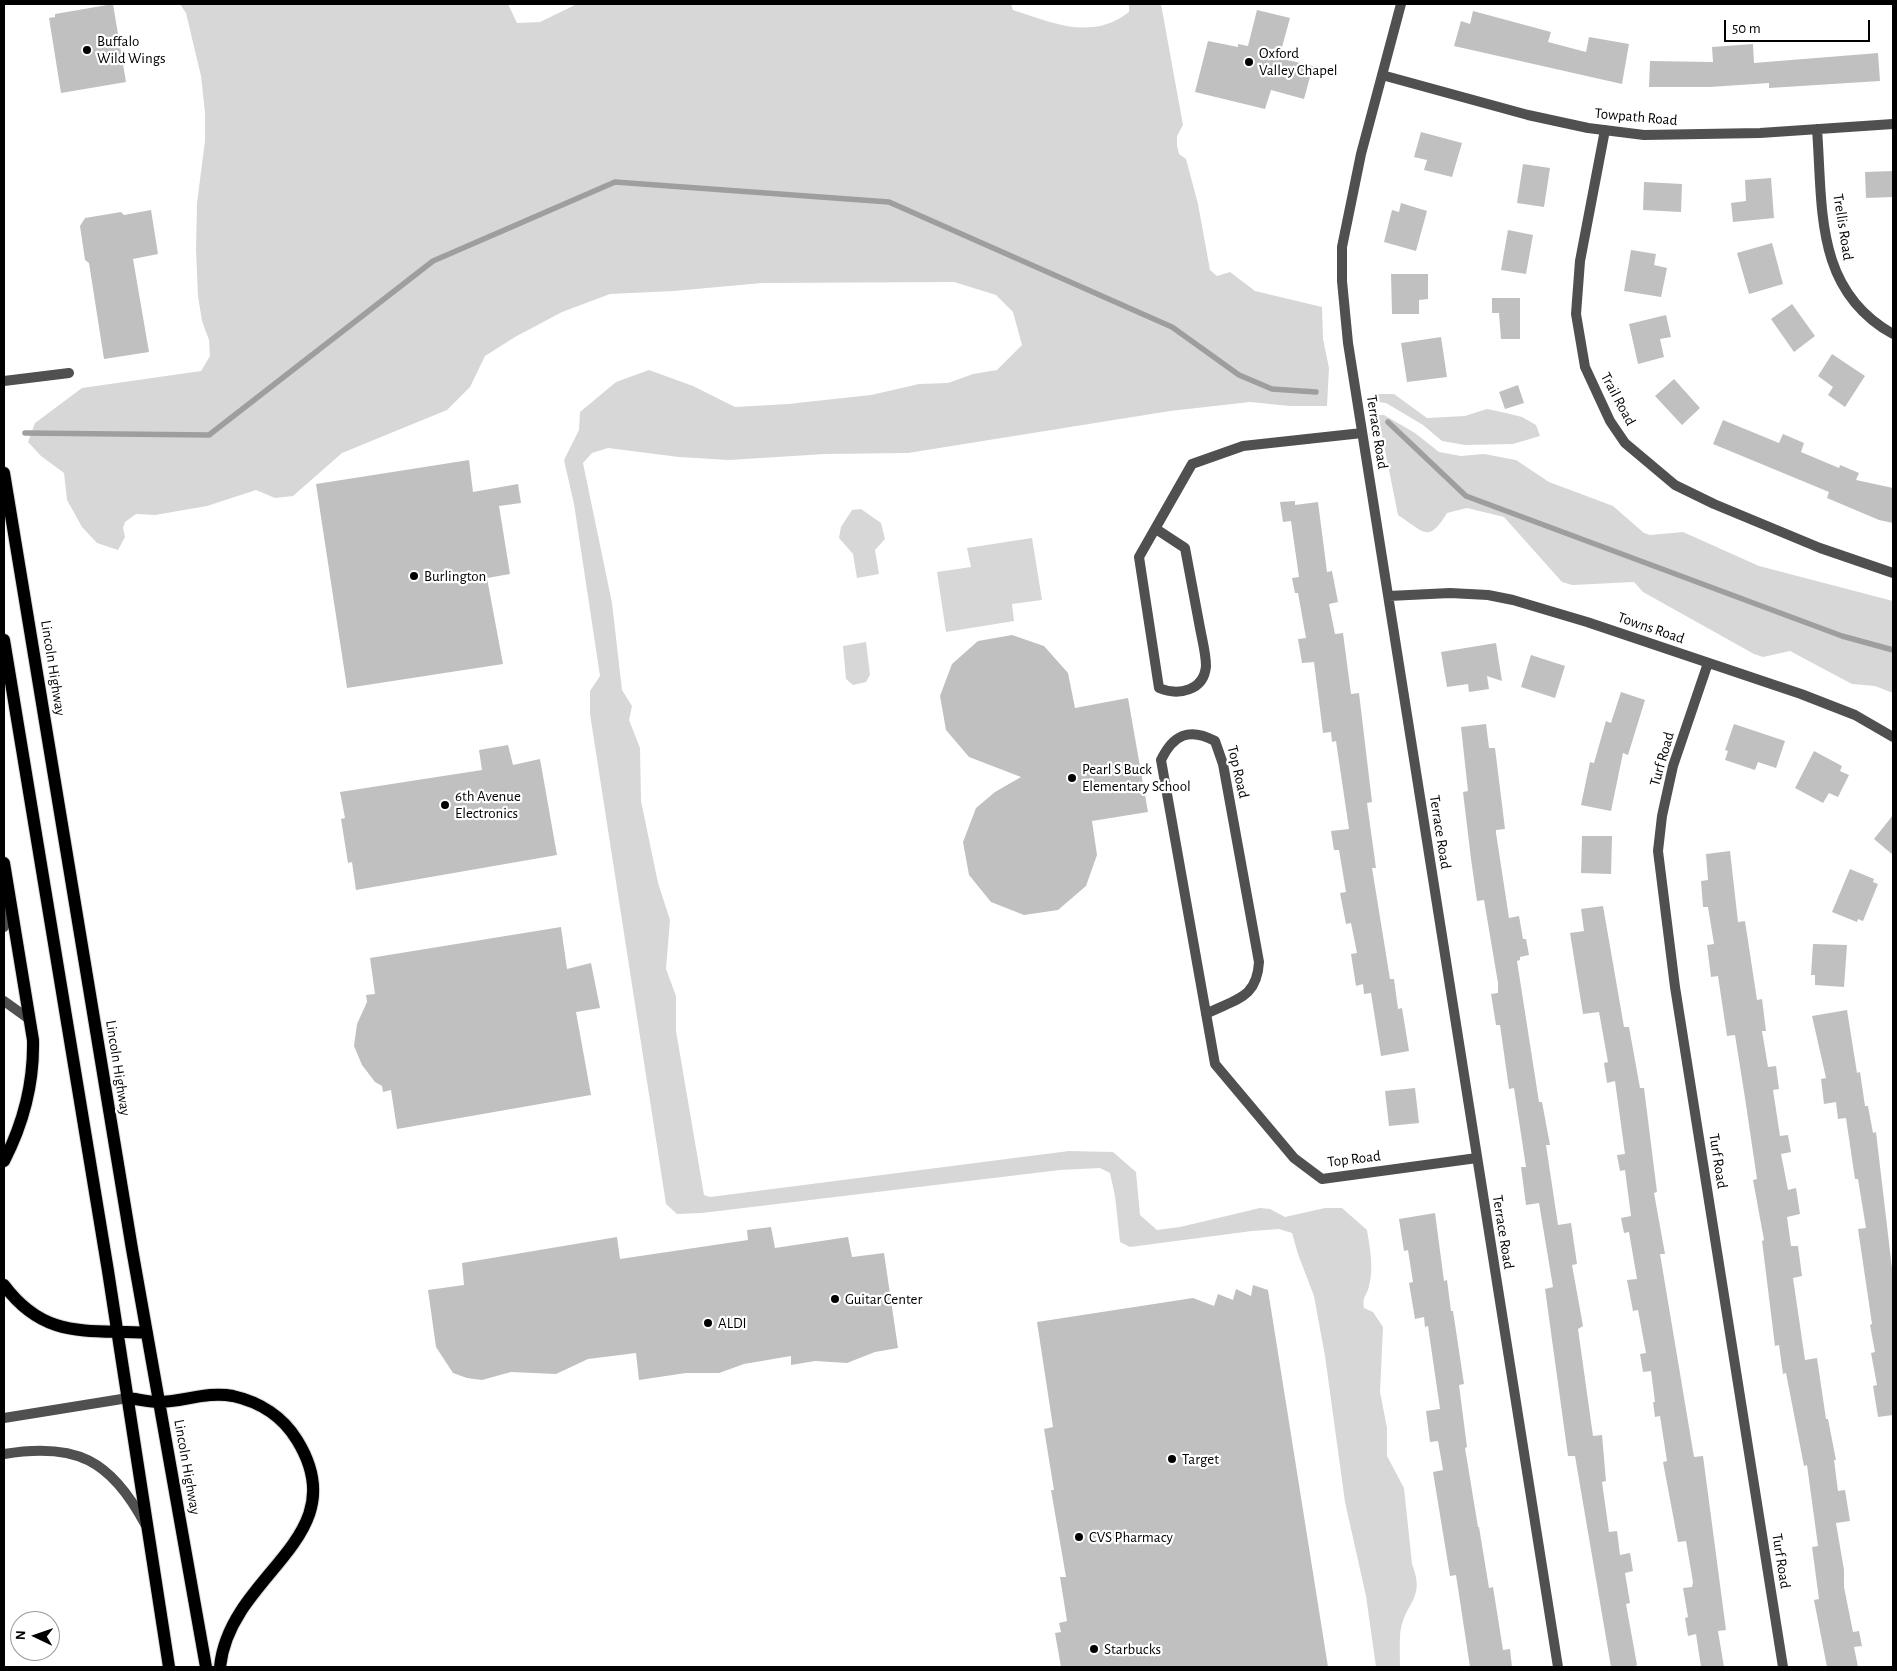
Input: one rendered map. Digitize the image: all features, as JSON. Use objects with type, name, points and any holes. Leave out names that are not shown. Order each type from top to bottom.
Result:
[{"type":"main road","name":"Lincoln Highway","points":[[4,472],[147,1333],[206,1667]]},
{"type":"main road","points":[[4,640],[128,1398],[169,1667]]},
{"type":"main road","points":[[4,863],[30,1019],[33,1059],[30,1092],[22,1122],[4,1161]]},
{"type":"main road","points":[[4,1285],[22,1306],[51,1324],[85,1332],[117,1331],[147,1333]]},
{"type":"main road","points":[[128,1398],[159,1402],[214,1395],[232,1396],[252,1402],[267,1409],[293,1433],[308,1461],[312,1476],[312,1503],[304,1528],[293,1547],[242,1609],[226,1641],[220,1667]]},
{"type":"street","name":"Terrace Road","points":[[1401,4],[1352,192],[1342,247],[1342,281],[1348,343],[1362,433],[1558,1667]]},
{"type":"street","name":"Towpath Road","points":[[1382,75],[1528,115],[1605,130],[1670,136],[1893,124]]},
{"type":"street","name":"Trellis Road","points":[[1817,129],[1826,240],[1835,273],[1844,290],[1862,311],[1876,325],[1893,334]]},
{"type":"street","name":"Trail Road","points":[[1605,130],[1580,261],[1576,314],[1584,367],[1610,422],[1625,443],[1675,485],[1714,504],[1820,548],[1893,573]]},
{"type":"street","points":[[4,381],[69,373]]},
{"type":"street","points":[[1156,529],[1185,548],[1202,641],[1206,666],[1202,679],[1193,688],[1183,692],[1170,692],[1159,688],[1140,558],[1156,529],[1192,464],[1243,446],[1362,433]]},
{"type":"street","name":"Towns Road","points":[[1389,596],[1450,593],[1488,595],[1513,600],[1708,663],[1846,712],[1893,737]]},
{"type":"street","name":"Turf Road","points":[[1708,663],[1673,766],[1662,816],[1658,851],[1675,987],[1783,1667]]},
{"type":"street","name":"Top Road","points":[[1206,1014],[1250,992],[1258,976],[1259,962],[1223,764],[1215,741],[1201,733],[1178,737],[1167,747],[1161,760],[1206,1014],[1215,1064],[1294,1158],[1322,1179],[1477,1158]]},
{"type":"street","points":[[4,927],[10,901]]},
{"type":"street","points":[[4,1001],[30,1019]]},
{"type":"street","points":[[4,1418],[128,1398]]},
{"type":"street","points":[[4,1454],[40,1450],[58,1451],[91,1461],[119,1482],[132,1498],[148,1530]]},
{"type":"shaded area","points":[[180,4],[508,4],[517,23],[540,22],[577,4],[1011,4],[1013,10],[1043,20],[1072,27],[1087,28],[1115,21],[1129,12],[1129,4],[1161,4],[1183,125],[1177,136],[1177,146],[1179,154],[1186,159],[1198,204],[1210,270],[1217,276],[1230,272],[1255,291],[1322,307],[1323,339],[1329,368],[1327,406],[1290,406],[1250,402],[1170,411],[908,453],[825,454],[729,460],[679,457],[608,448],[592,453],[583,463],[612,603],[622,690],[632,706],[629,720],[640,748],[641,801],[658,883],[670,920],[666,969],[676,996],[676,1031],[704,1195],[710,1197],[1069,1151],[1113,1152],[1136,1172],[1140,1215],[1157,1230],[1180,1227],[1260,1208],[1270,1209],[1285,1217],[1325,1208],[1342,1208],[1367,1230],[1371,1272],[1364,1308],[1373,1312],[1383,1327],[1380,1392],[1387,1428],[1387,1456],[1404,1488],[1412,1564],[1416,1575],[1416,1592],[1401,1628],[1400,1667],[1376,1667],[1366,1596],[1345,1502],[1325,1356],[1314,1296],[1292,1233],[1279,1229],[1252,1231],[1130,1247],[1120,1242],[1115,1196],[1110,1173],[1100,1168],[1060,1170],[702,1213],[677,1214],[666,1204],[590,714],[590,691],[600,676],[574,504],[564,460],[579,430],[580,412],[616,382],[649,370],[693,386],[735,407],[788,404],[871,395],[919,384],[948,383],[973,374],[997,370],[1022,345],[1013,312],[996,295],[954,282],[762,283],[674,291],[610,294],[562,312],[515,337],[485,356],[470,387],[447,410],[342,453],[293,496],[275,498],[256,490],[207,506],[155,515],[136,514],[125,522],[123,528],[125,537],[118,550],[97,543],[82,527],[67,500],[64,473],[41,456],[28,442],[35,423],[82,388],[201,371],[210,356],[209,340],[202,321],[198,296],[196,249],[197,203],[205,141],[205,113],[201,76],[186,13]]},
{"type":"shaded area","points":[[1376,394],[1394,394],[1427,418],[1465,416],[1487,409],[1522,417],[1536,425],[1540,436],[1513,444],[1465,445],[1442,441],[1423,425],[1386,403],[1378,402]]},
{"type":"shaded area","points":[[1378,415],[1384,415],[1415,433],[1439,452],[1461,456],[1484,454],[1516,460],[1549,482],[1613,506],[1644,533],[1650,535],[1683,532],[1759,566],[1893,601],[1893,693],[1875,686],[1852,684],[1790,651],[1763,657],[1754,654],[1643,592],[1634,582],[1572,585],[1562,582],[1504,517],[1467,508],[1447,513],[1441,523],[1430,532],[1420,530],[1398,515]]},
{"type":"shaded area","points":[[861,509],[881,523],[885,539],[875,550],[879,574],[857,578],[853,554],[839,538],[841,527],[852,510]]},
{"type":"shaded area","points":[[1032,538],[1042,600],[1012,604],[1014,621],[946,632],[937,572],[971,567],[967,548]]},
{"type":"shaded area","points":[[866,642],[870,675],[866,682],[853,685],[846,679],[843,646]]},
{"type":"building","name":"Buffalo Wild Wings","points":[[113,4],[126,82],[61,93],[49,18],[55,17],[55,14]]},
{"type":"building","name":"Oxford Valley Chapel","points":[[1257,10],[1290,18],[1279,58],[1313,66],[1304,99],[1271,90],[1265,109],[1195,92],[1208,41],[1238,47],[1238,44],[1248,46]]},
{"type":"building","points":[[1473,11],[1551,32],[1548,42],[1586,52],[1589,37],[1629,44],[1622,84],[1454,46],[1461,21],[1470,24]]},
{"type":"building","points":[[1753,44],[1754,63],[1878,53],[1880,81],[1769,88],[1769,83],[1710,87],[1649,87],[1650,61],[1713,62],[1712,47]]},
{"type":"building","points":[[1421,132],[1462,143],[1452,177],[1424,170],[1427,160],[1414,157]]},
{"type":"building","points":[[1523,164],[1550,168],[1544,207],[1517,203]]},
{"type":"building","points":[[1893,171],[1893,197],[1866,198],[1865,172]]},
{"type":"building","points":[[1771,178],[1774,218],[1733,222],[1731,203],[1746,201],[1745,180]]},
{"type":"building","points":[[1644,182],[1682,184],[1681,212],[1643,210]]},
{"type":"building","points":[[1401,203],[1427,211],[1416,251],[1384,242],[1392,210],[1399,212]]},
{"type":"building","points":[[151,210],[158,254],[133,259],[149,352],[104,359],[89,263],[85,260],[80,226],[85,218],[121,212],[124,215]]},
{"type":"building","points":[[1508,230],[1533,235],[1526,274],[1501,270]]},
{"type":"building","points":[[1772,243],[1783,284],[1749,294],[1737,253]]},
{"type":"building","points":[[1631,250],[1656,254],[1654,265],[1667,268],[1661,297],[1624,291]]},
{"type":"building","points":[[1391,274],[1428,274],[1428,299],[1419,300],[1419,314],[1392,314]]},
{"type":"building","points":[[1492,298],[1520,298],[1520,339],[1501,339],[1499,313],[1492,313]]},
{"type":"building","points":[[1792,304],[1815,336],[1794,352],[1771,319]]},
{"type":"building","points":[[1666,315],[1671,337],[1660,339],[1664,357],[1638,364],[1629,324]]},
{"type":"building","points":[[1441,337],[1447,377],[1407,382],[1401,343]]},
{"type":"building","points":[[1832,354],[1865,376],[1845,407],[1828,395],[1833,387],[1818,376]]},
{"type":"building","points":[[1674,379],[1700,408],[1682,425],[1655,396]]},
{"type":"building","points":[[1518,385],[1524,403],[1505,409],[1499,392]]},
{"type":"building","points":[[1723,420],[1779,443],[1783,434],[1804,443],[1801,452],[1839,468],[1840,465],[1859,473],[1856,480],[1893,488],[1893,523],[1879,520],[1827,498],[1829,492],[1713,444]]},
{"type":"building","name":"Burlington","points":[[469,460],[473,492],[518,484],[521,503],[499,506],[510,574],[487,578],[503,664],[347,688],[316,484]]},
{"type":"building","points":[[1295,501],[1295,505],[1318,502],[1327,572],[1332,571],[1338,602],[1329,604],[1335,634],[1343,633],[1351,694],[1359,693],[1372,802],[1367,803],[1376,868],[1372,868],[1390,979],[1394,979],[1398,1009],[1402,1008],[1409,1051],[1381,1056],[1371,993],[1364,994],[1363,984],[1356,986],[1351,954],[1357,953],[1351,923],[1346,924],[1340,893],[1346,892],[1339,850],[1334,850],[1331,831],[1349,829],[1336,741],[1332,742],[1331,732],[1323,733],[1314,662],[1302,663],[1298,639],[1306,638],[1298,593],[1295,593],[1292,578],[1299,577],[1291,521],[1283,522],[1280,502]]},
{"type":"building","name":"Pearl S Buck Elementary School","points":[[1012,635],[1044,646],[1068,673],[1075,708],[1128,698],[1148,812],[1092,821],[1097,855],[1086,886],[1058,910],[1024,915],[991,902],[969,875],[963,842],[976,808],[995,792],[1021,777],[969,757],[946,730],[940,696],[952,664],[978,641]]},
{"type":"building","points":[[1496,643],[1502,681],[1487,676],[1489,689],[1469,692],[1468,684],[1447,687],[1441,652]]},
{"type":"building","points":[[1531,655],[1565,666],[1555,698],[1521,687]]},
{"type":"building","points":[[1621,692],[1645,700],[1628,755],[1623,753],[1611,811],[1581,805],[1590,762],[1594,763],[1606,721],[1611,723]]},
{"type":"building","points":[[1486,724],[1489,748],[1495,748],[1505,829],[1496,830],[1496,833],[1509,918],[1519,916],[1523,939],[1526,939],[1529,955],[1520,957],[1520,960],[1517,961],[1539,1102],[1542,1102],[1550,1145],[1546,1145],[1558,1225],[1571,1223],[1577,1264],[1572,1265],[1583,1326],[1578,1329],[1593,1436],[1602,1435],[1606,1481],[1602,1482],[1609,1532],[1617,1531],[1620,1555],[1630,1553],[1633,1571],[1625,1573],[1630,1603],[1626,1604],[1637,1665],[1633,1667],[1611,1667],[1575,1456],[1568,1456],[1545,1289],[1553,1287],[1539,1203],[1526,1205],[1521,1167],[1526,1167],[1514,1088],[1509,1089],[1500,1025],[1496,1025],[1491,994],[1498,993],[1498,983],[1484,900],[1477,901],[1463,792],[1468,791],[1461,727]]},
{"type":"building","points":[[1734,724],[1785,741],[1776,768],[1758,762],[1755,770],[1725,760],[1728,751],[1725,750]]},
{"type":"building","name":"6th Avenue Electronics","points":[[508,745],[513,765],[540,759],[557,855],[356,890],[352,862],[348,863],[341,819],[345,818],[340,792],[482,770],[479,750]]},
{"type":"building","points":[[1814,751],[1842,766],[1840,771],[1849,775],[1838,797],[1829,793],[1823,803],[1795,788]]},
{"type":"building","points":[[1893,815],[1893,855],[1874,839]]},
{"type":"building","points":[[1582,836],[1612,836],[1611,874],[1581,873]]},
{"type":"building","points":[[1730,851],[1738,922],[1745,921],[1757,1000],[1762,999],[1766,1031],[1762,1031],[1768,1067],[1776,1066],[1779,1089],[1773,1090],[1780,1136],[1788,1135],[1791,1152],[1781,1154],[1788,1190],[1796,1188],[1800,1214],[1787,1217],[1791,1246],[1798,1246],[1802,1276],[1793,1278],[1805,1360],[1817,1358],[1826,1419],[1828,1419],[1836,1460],[1834,1460],[1838,1491],[1845,1490],[1850,1521],[1836,1523],[1844,1570],[1844,1587],[1853,1632],[1859,1631],[1862,1646],[1854,1647],[1858,1667],[1827,1667],[1814,1600],[1819,1599],[1812,1547],[1818,1546],[1807,1465],[1804,1466],[1786,1373],[1783,1374],[1779,1345],[1775,1346],[1762,1241],[1764,1240],[1753,1180],[1757,1179],[1735,1035],[1727,1036],[1718,976],[1711,977],[1707,945],[1714,944],[1708,907],[1703,907],[1701,881],[1708,880],[1706,854]]},
{"type":"building","points":[[1850,869],[1874,879],[1873,882],[1878,884],[1863,921],[1858,919],[1857,922],[1832,912]]},
{"type":"building","points":[[1603,906],[1624,1027],[1629,1027],[1640,1088],[1644,1088],[1657,1192],[1654,1193],[1665,1254],[1660,1254],[1694,1457],[1703,1456],[1726,1630],[1718,1631],[1724,1667],[1701,1667],[1696,1634],[1688,1636],[1685,1618],[1688,1617],[1683,1588],[1692,1587],[1693,1582],[1686,1541],[1678,1542],[1663,1462],[1667,1461],[1660,1416],[1655,1417],[1651,1371],[1643,1372],[1640,1354],[1646,1353],[1638,1310],[1633,1311],[1627,1280],[1637,1279],[1629,1232],[1624,1233],[1621,1218],[1631,1216],[1625,1170],[1620,1171],[1617,1155],[1625,1154],[1615,1081],[1607,1083],[1604,1063],[1608,1062],[1599,1012],[1583,1014],[1570,933],[1584,931],[1581,909]]},
{"type":"building","points":[[561,927],[567,969],[591,963],[600,1008],[576,1012],[591,1095],[397,1129],[391,1090],[383,1092],[382,1086],[375,1082],[362,1065],[354,1046],[357,1024],[367,1002],[366,995],[375,994],[370,958]]},
{"type":"building","points":[[1813,944],[1847,945],[1844,987],[1815,985],[1815,975],[1811,975]]},
{"type":"building","points":[[1847,1010],[1857,1073],[1860,1072],[1865,1106],[1868,1106],[1873,1133],[1876,1132],[1893,1277],[1893,1415],[1878,1417],[1873,1386],[1877,1385],[1871,1353],[1875,1352],[1858,1229],[1866,1228],[1858,1179],[1855,1179],[1846,1118],[1838,1119],[1836,1102],[1824,1104],[1821,1079],[1826,1078],[1812,1016]]},
{"type":"building","points":[[1415,1088],[1419,1123],[1389,1126],[1385,1091]]},
{"type":"building","points":[[1435,1213],[1444,1281],[1447,1280],[1464,1384],[1459,1385],[1467,1447],[1465,1448],[1478,1527],[1489,1588],[1493,1587],[1503,1650],[1510,1649],[1512,1667],[1470,1667],[1456,1575],[1450,1576],[1433,1472],[1443,1470],[1438,1441],[1430,1442],[1426,1411],[1440,1409],[1428,1326],[1425,1327],[1424,1317],[1415,1319],[1409,1283],[1413,1282],[1408,1250],[1404,1251],[1399,1219]]},
{"type":"building","points":[[771,1227],[775,1248],[848,1237],[852,1257],[884,1253],[898,1348],[875,1352],[847,1363],[815,1361],[791,1365],[791,1356],[744,1364],[719,1373],[686,1373],[639,1380],[636,1353],[588,1359],[556,1374],[511,1372],[482,1380],[467,1378],[453,1373],[436,1347],[428,1290],[464,1285],[462,1263],[617,1237],[620,1259],[748,1240],[747,1230]]},
{"type":"building","name":"Target","points":[[1253,1285],[1268,1290],[1328,1667],[1061,1667],[1055,1633],[1061,1632],[1059,1623],[1067,1621],[1060,1577],[1066,1577],[1051,1490],[1054,1490],[1044,1429],[1053,1427],[1037,1322],[1193,1298],[1214,1306],[1218,1294],[1233,1300],[1236,1289],[1251,1296]]},
{"type":"waterway","points":[[25,433],[209,435],[433,261],[615,182],[889,202],[1172,327],[1239,375],[1272,389],[1316,392]]},
{"type":"waterway","points":[[1388,422],[1466,496],[1842,636],[1893,650]]},
{"type":"place","name":"Buffalo Wild Wings","points":[[87,50]]},
{"type":"place","name":"Oxford Valley Chapel","points":[[1249,62]]},
{"type":"place","name":"Burlington","points":[[414,576]]},
{"type":"place","name":"Pearl S Buck Elementary School","points":[[1072,778]]},
{"type":"place","name":"6th Avenue Electronics","points":[[445,805]]},
{"type":"place","name":"Guitar Center","points":[[835,1299]]},
{"type":"place","name":"ALDI","points":[[708,1323]]},
{"type":"place","name":"Target","points":[[1172,1459]]},
{"type":"place","name":"CVS Pharmacy","points":[[1079,1537]]},
{"type":"place","name":"Starbucks","points":[[1094,1649]]}]
